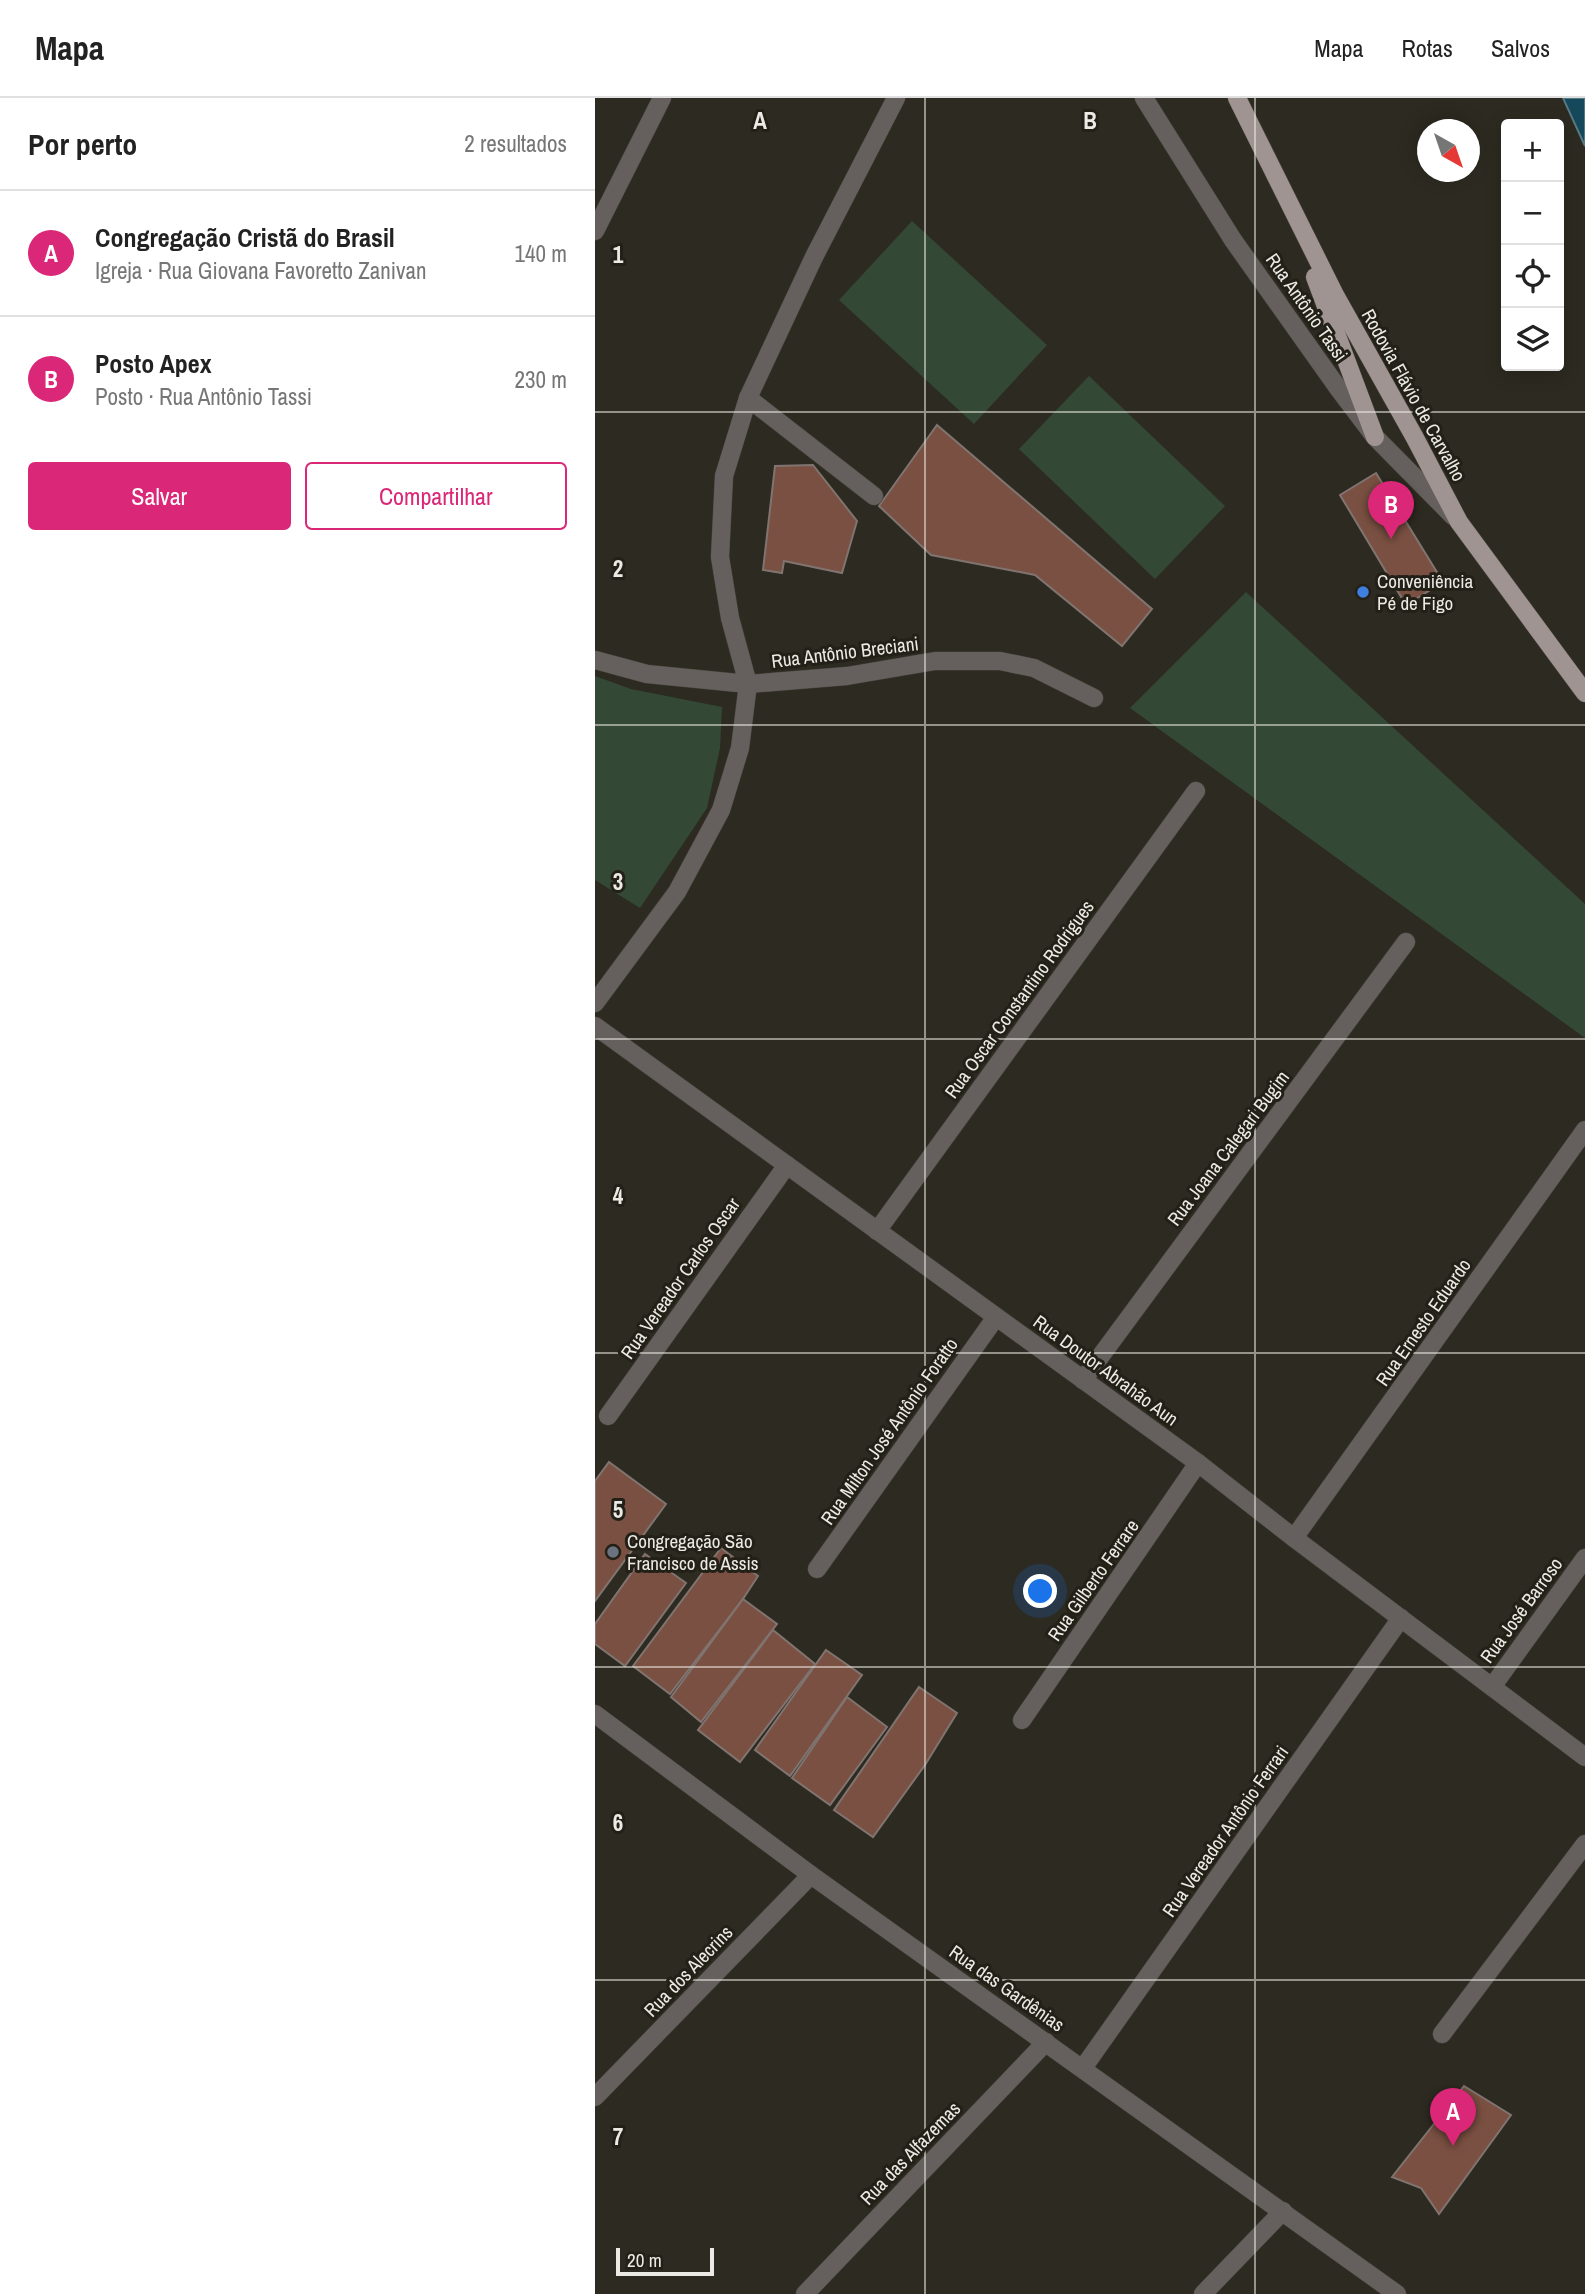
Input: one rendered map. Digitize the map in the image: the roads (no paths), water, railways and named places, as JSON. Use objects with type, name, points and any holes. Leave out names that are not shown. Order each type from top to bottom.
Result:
[{"type":"main road","name":"Rodovia Flávio de Carvalho","points":[[1237,98],[1335,295],[1459,522],[1585,693]]},
{"type":"main road","points":[[1282,189],[1375,437]]},
{"type":"street","points":[[595,232],[662,98]]},
{"type":"street","points":[[595,1003],[677,892],[721,810],[740,748],[748,684],[730,618],[720,557],[725,476],[748,398],[814,257],[896,98]]},
{"type":"street","name":"Rua Antônio Tassi","points":[[1144,98],[1233,240],[1375,437],[1459,522]]},
{"type":"street","points":[[748,398],[874,496]]},
{"type":"street","name":"Rua Antônio Breciani","points":[[595,660],[647,674],[748,684],[847,676],[935,661],[1000,662],[1034,668],[1094,698]]},
{"type":"street","name":"Rua Oscar Constantino Rodrigues","points":[[877,1231],[1196,791]]},
{"type":"street","name":"Rua Joana Calegari Bugim","points":[[1083,1380],[1406,942]]},
{"type":"street","name":"Rua Doutor Abrahão Aun","points":[[595,1026],[1198,1463],[1585,1757]]},
{"type":"street","name":"Rua Ernesto Eduardo","points":[[1294,1538],[1585,1130]]},
{"type":"street","name":"Rua Vereador Carlos Oscar","points":[[608,1416],[787,1165]]},
{"type":"street","name":"Rua Milton José Antônio Foratto","points":[[817,1569],[996,1317]]},
{"type":"street","name":"Rua Gilberto Ferrare","points":[[1022,1720],[1198,1463]]},
{"type":"street","name":"Rua José Barroso","points":[[1492,1687],[1585,1558]]},
{"type":"street","name":"Rua Vereador Antônio Ferrari","points":[[1083,2068],[1401,1618]]},
{"type":"street","name":"Rua das Gardênias","points":[[595,1714],[811,1875],[1397,2294]]},
{"type":"street","points":[[1442,2034],[1585,1844]]},
{"type":"street","name":"Rua dos Alecrins","points":[[595,2097],[811,1875]]},
{"type":"street","name":"Rua das Alfazemas","points":[[805,2294],[1046,2042]]},
{"type":"street","points":[[1203,2294],[1283,2211]]},
{"type":"water","points":[[1563,98],[1585,98],[1585,146]]},
{"type":"place","name":"Posto Apex","points":[[1391,539]]},
{"type":"place","name":"Conveniência Pé de Figo","points":[[1363,592]]},
{"type":"place","name":"Congregação São Francisco de Assis","points":[[613,1552]]},
{"type":"place","name":"Congregação Cristã do Brasil","points":[[1453,2146]]}]
